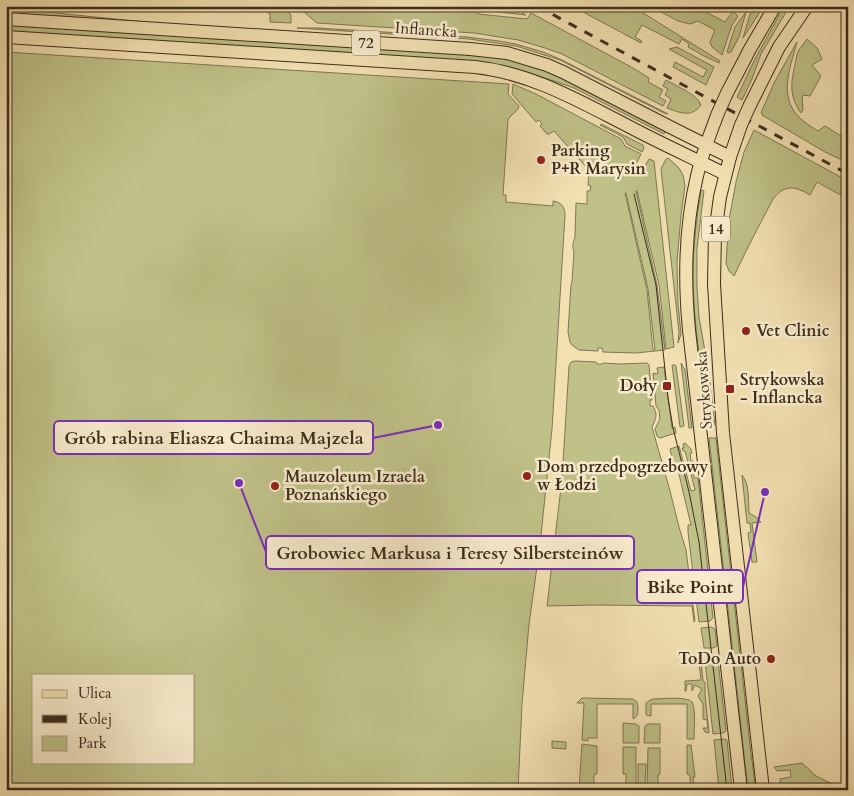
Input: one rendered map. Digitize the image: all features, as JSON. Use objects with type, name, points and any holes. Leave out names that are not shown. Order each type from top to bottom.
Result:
[{"type":"main road","name":"Strykowska","points":[[740,790],[686,300],[686,263],[689,219],[694,190],[706,146],[727,93],[775,6]]},
{"type":"main road","name":"Strykowska","points":[[763,790],[721,412],[714,250],[725,174],[741,125],[779,47],[806,6]]},
{"type":"main road","name":"Inflancka","points":[[6,19],[507,53],[539,62],[563,72],[730,157]]},
{"type":"main road","name":"72","points":[[6,37],[498,70],[524,77],[561,92],[701,162]]},
{"type":"main road","points":[[701,162],[725,174]]},
{"type":"green space","points":[[264,6],[283,6],[291,15],[291,23],[270,22],[270,14],[262,8]]},
{"type":"green space","points":[[297,6],[475,6],[475,9],[469,8],[469,11],[478,12],[478,14],[527,19],[531,13],[649,78],[648,82],[663,90],[659,97],[666,101],[663,106],[562,54],[518,40],[474,33],[317,23]]},
{"type":"green space","points":[[481,6],[519,6],[524,9],[522,13],[526,15],[497,12],[493,8]]},
{"type":"green space","points":[[572,6],[632,6],[720,61],[719,63],[688,47],[689,44],[682,39],[679,44],[642,25],[635,37],[642,41],[641,43]]},
{"type":"green space","points":[[650,6],[694,6],[725,22],[733,11],[738,16],[732,25],[722,55],[712,47],[710,42],[715,30],[698,21],[690,24],[678,21]]},
{"type":"green space","points":[[756,6],[764,6],[743,38],[750,14]]},
{"type":"green space","points":[[784,6],[786,7],[785,14],[761,54],[742,100],[737,97]]},
{"type":"green space","points":[[6,8],[145,22],[6,14]]},
{"type":"green space","points":[[746,12],[739,37],[729,53],[727,52],[735,27]]},
{"type":"green space","points":[[6,24],[469,54],[502,58],[552,73],[666,131],[664,134],[574,88],[503,65],[6,32]]},
{"type":"green space","points":[[297,28],[467,37],[516,44],[560,59],[668,114],[560,60],[516,46],[469,39]]},
{"type":"green space","points":[[807,39],[817,48],[822,59],[812,65],[821,76],[810,96],[803,95],[803,110],[801,113],[793,98],[792,84],[797,54]]},
{"type":"green space","points":[[797,42],[787,88],[791,106],[801,119],[818,131],[825,126],[848,140],[848,163],[825,152],[761,113],[774,83]]},
{"type":"green space","points":[[677,47],[714,67],[706,85],[673,67],[675,62],[703,77],[707,70],[669,49]]},
{"type":"green space","points":[[6,52],[509,84],[508,94],[519,106],[508,119],[503,195],[506,195],[506,202],[553,206],[553,201],[558,202],[562,205],[565,215],[552,429],[540,545],[529,624],[522,704],[518,790],[6,790]]},
{"type":"green space","points":[[666,80],[691,94],[701,105],[690,113],[681,113],[667,108],[671,99],[665,95],[668,89],[663,86]]},
{"type":"green space","points":[[513,84],[536,94],[621,139],[625,146],[641,154],[635,166],[643,170],[649,159],[654,161],[674,347],[666,349],[659,285],[637,191],[657,285],[665,350],[636,353],[603,352],[602,348],[598,348],[598,351],[579,350],[570,342],[568,332],[576,203],[587,204],[587,191],[590,191],[591,186],[588,185],[589,170],[554,131],[547,134],[540,126],[542,124],[539,120],[536,122],[512,94]],"holes":[[[626,193],[648,289],[655,350],[653,350],[647,290]]]},
{"type":"green space","points":[[601,124],[643,145],[642,152],[627,144],[623,137]]},
{"type":"green space","points":[[754,130],[848,181],[848,199],[817,182],[810,195],[795,188],[786,189],[777,194],[734,276],[729,271],[726,263],[729,220],[744,152]]},
{"type":"green space","points":[[668,158],[679,168],[683,175],[685,186],[677,262],[681,334],[678,343],[679,332],[661,169]]},
{"type":"green space","points":[[703,190],[697,248],[697,287],[699,317],[709,374],[715,425],[708,426],[693,284],[696,228],[701,191]]},
{"type":"green space","points":[[571,362],[596,362],[597,364],[647,363],[649,365],[652,400],[650,400],[650,406],[653,406],[656,414],[652,427],[686,550],[694,622],[692,606],[547,606],[562,479],[569,366]]},
{"type":"green space","points":[[681,363],[685,370],[692,428],[689,428]]},
{"type":"green space","points":[[672,365],[676,366],[684,426],[680,427]]},
{"type":"green space","points":[[664,367],[672,428],[675,427],[676,433],[660,438],[657,436],[655,429],[660,419],[659,410],[656,406],[653,373],[658,374],[657,368]]},
{"type":"green space","points":[[709,438],[716,438],[756,790],[748,790]]},
{"type":"green space","points":[[685,443],[691,449],[691,461],[693,461],[693,464],[696,464],[696,467],[693,467],[694,478],[698,478],[713,618],[710,621],[699,622],[688,532],[688,525],[691,525],[677,466],[674,466],[670,449],[679,446],[691,491],[695,490],[685,451],[682,448],[684,448],[683,444]]},
{"type":"green space","points":[[742,475],[747,488],[749,513],[761,522],[752,523],[757,562],[752,562],[748,533],[751,532],[750,523],[747,523]]},
{"type":"green space","points":[[711,627],[715,629],[717,646],[704,648],[701,628]]},
{"type":"green space","points":[[718,660],[726,731],[713,734],[705,661]]},
{"type":"green space","points":[[701,661],[705,683],[709,733],[705,732],[703,728],[708,728],[707,720],[703,719],[703,704],[698,696],[702,689],[695,685],[692,691],[692,684],[687,684],[685,691],[685,681],[701,680],[699,662]]},
{"type":"green space","points":[[582,698],[633,699],[637,702],[638,714],[633,719],[633,704],[597,704],[597,738],[588,738],[588,741],[582,740],[584,703],[577,703]]},
{"type":"green space","points":[[679,698],[692,702],[694,739],[687,739],[687,704],[651,704],[651,716],[646,715],[646,703],[652,699]]},
{"type":"green space","points":[[623,723],[639,726],[639,743],[623,743]]},
{"type":"green space","points":[[648,724],[660,724],[660,743],[644,743],[645,726]]},
{"type":"green space","points":[[714,740],[727,740],[732,790],[719,790]]},
{"type":"green space","points":[[552,741],[566,742],[566,749],[552,748]]},
{"type":"green space","points":[[582,744],[597,746],[597,774],[594,774],[594,788],[626,788],[626,774],[623,774],[623,747],[636,747],[636,788],[647,789],[648,748],[660,748],[658,788],[690,789],[690,775],[687,774],[687,745],[691,745],[695,777],[693,777],[694,786],[700,785],[704,790],[579,790]]},
{"type":"green space","points":[[802,763],[816,776],[845,790],[781,790],[780,779],[791,777],[790,770],[777,771],[774,767]]},
{"type":"green space","points":[[638,764],[646,764],[645,785],[638,785]]},
{"type":"tram line","points":[[634,194],[656,285],[673,428],[699,542],[727,790]]},
{"type":"railway","points":[[537,6],[848,174]]},
{"type":"place","name":"Parking P+R Marysin","points":[[541,160]]},
{"type":"place","name":"Vet Clinic","points":[[746,331]]},
{"type":"place","name":"Doły","points":[[667,386]]},
{"type":"place","name":"Strykowska - Inflancka","points":[[730,389]]},
{"type":"place","name":"Grób rabina Eliasza Chaima Majzela","points":[[438,425]]},
{"type":"place","name":"Dom przedpogrzebowy w Łodzi","points":[[527,476]]},
{"type":"place","name":"Grobowiec Markusa i Teresy Silbersteinów","points":[[239,483]]},
{"type":"place","name":"Mauzoleum Izraela Poznańskiego","points":[[275,486]]},
{"type":"place","name":"Bike Point","points":[[765,492]]},
{"type":"place","name":"ToDo Auto","points":[[771,659]]}]
